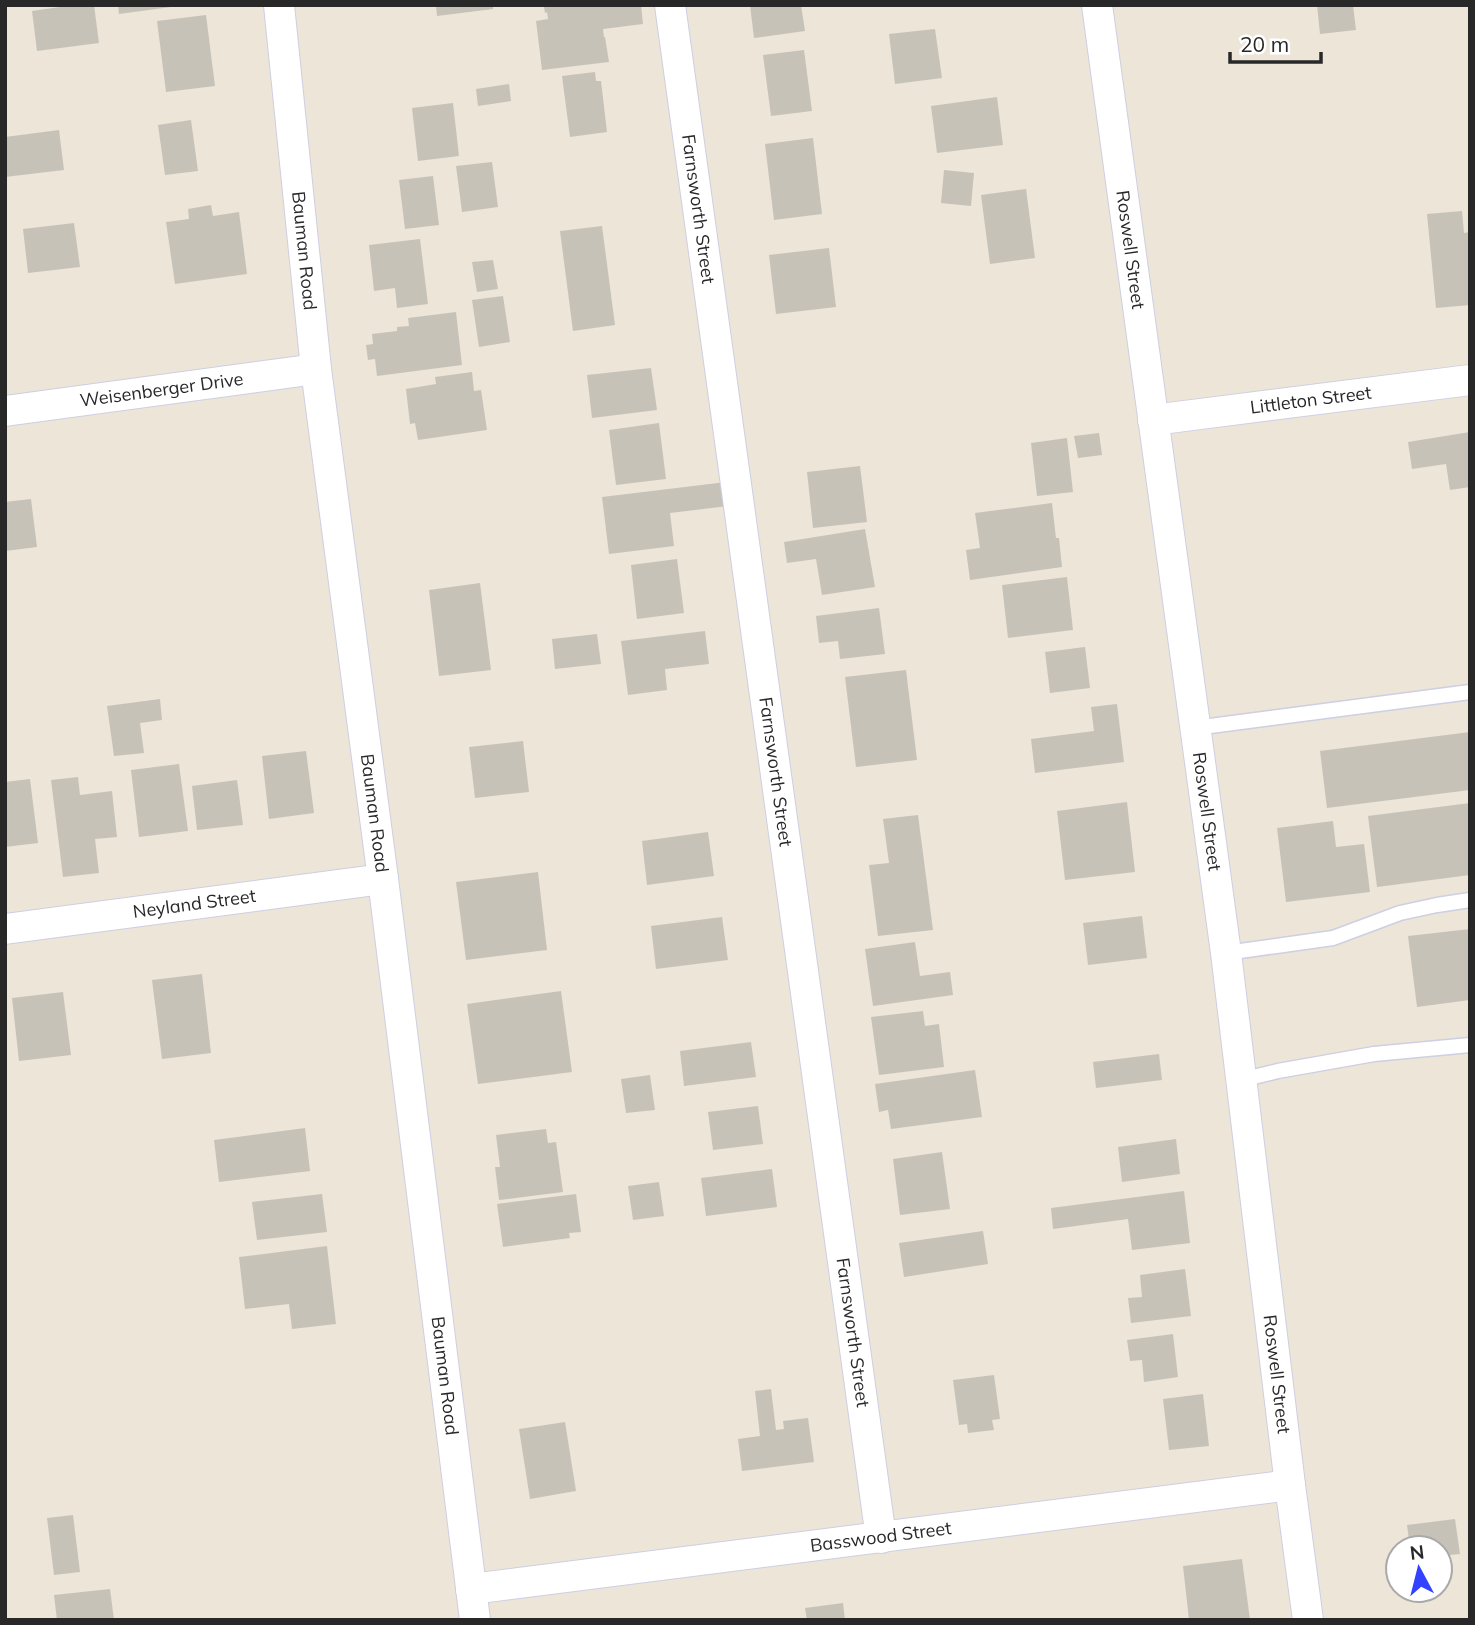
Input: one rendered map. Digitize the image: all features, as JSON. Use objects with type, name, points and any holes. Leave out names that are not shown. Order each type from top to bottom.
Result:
[{"type":"street","name":"Bauman Road","points":[[279,5],[316,369],[383,879],[475,1620]]},
{"type":"street","name":"Farnsworth Street","points":[[670,5],[881,1538]]},
{"type":"street","name":"Roswell Street","points":[[1097,5],[1226,953],[1308,1620]]},
{"type":"street","name":"Weisenberger Drive","points":[[5,411],[316,369]]},
{"type":"street","name":"Littleton Street","points":[[1153,420],[1470,380]]},
{"type":"street","name":"Neyland Street","points":[[5,929],[383,879]]},
{"type":"street","name":"Basswood Street","points":[[471,1589],[1290,1485]]},
{"type":"lane","points":[[1195,728],[1470,692]]},
{"type":"lane","points":[[1226,953],[1333,938],[1400,913],[1470,900]]},
{"type":"lane","points":[[1241,1080],[1374,1054],[1470,1045]]},
{"type":"building","points":[[94,5],[99,43],[37,51],[32,11]]},
{"type":"building","points":[[118,5],[171,5],[171,7],[119,14]]},
{"type":"building","points":[[436,5],[493,5],[493,9],[437,16]]},
{"type":"building","points":[[641,5],[643,24],[603,29],[609,62],[542,70],[536,21],[548,19],[544,7]]},
{"type":"building","points":[[750,5],[801,5],[805,31],[754,38]]},
{"type":"building","points":[[1317,5],[1353,5],[1356,30],[1320,34]]},
{"type":"building","points":[[206,15],[215,86],[166,92],[157,21]]},
{"type":"building","points":[[935,29],[942,78],[895,84],[889,34]]},
{"type":"building","points":[[804,50],[812,111],[771,116],[763,55]]},
{"type":"building","points":[[595,72],[596,81],[601,81],[607,132],[570,137],[562,76]]},
{"type":"building","points":[[509,84],[511,101],[478,106],[476,89]]},
{"type":"building","points":[[997,97],[1003,145],[937,153],[931,106]]},
{"type":"building","points":[[453,103],[459,156],[418,161],[412,108]]},
{"type":"building","points":[[191,120],[198,171],[165,175],[158,125]]},
{"type":"building","points":[[59,130],[64,170],[5,177],[5,137]]},
{"type":"building","points":[[813,138],[822,214],[774,220],[765,144]]},
{"type":"building","points":[[492,162],[498,207],[462,212],[456,166]]},
{"type":"building","points":[[944,170],[974,173],[971,206],[941,203]]},
{"type":"building","points":[[433,176],[439,225],[405,229],[399,180]]},
{"type":"building","points":[[1026,189],[1035,258],[990,264],[981,195]]},
{"type":"building","points":[[211,205],[213,216],[239,212],[247,274],[175,284],[166,222],[189,219],[188,209]]},
{"type":"building","points":[[1462,211],[1464,233],[1470,232],[1470,305],[1436,308],[1427,214]]},
{"type":"building","points":[[74,223],[80,267],[28,273],[23,229]]},
{"type":"building","points":[[602,226],[615,325],[573,331],[560,231]]},
{"type":"building","points":[[420,239],[428,304],[397,308],[395,288],[374,291],[369,245]]},
{"type":"building","points":[[829,248],[836,307],[776,314],[769,255]]},
{"type":"building","points":[[493,260],[498,289],[477,292],[472,262]]},
{"type":"building","points":[[503,296],[510,342],[479,347],[472,300]]},
{"type":"building","points":[[456,312],[462,365],[377,376],[375,359],[368,360],[366,345],[373,344],[372,334],[397,331],[397,327],[409,326],[408,318]]},
{"type":"building","points":[[651,368],[657,410],[592,418],[587,375]]},
{"type":"building","points":[[472,372],[474,391],[481,390],[487,430],[418,440],[415,423],[410,424],[406,389],[436,384],[435,377]]},
{"type":"building","points":[[659,423],[666,479],[616,485],[609,430]]},
{"type":"building","points":[[1470,432],[1470,487],[1450,490],[1446,464],[1412,469],[1408,442]]},
{"type":"building","points":[[1099,433],[1102,455],[1078,458],[1074,436]]},
{"type":"building","points":[[1067,438],[1073,492],[1037,496],[1031,443]]},
{"type":"building","points":[[860,466],[867,522],[813,528],[807,472]]},
{"type":"building","points":[[726,482],[728,506],[670,513],[674,546],[609,554],[602,497]]},
{"type":"building","points":[[31,499],[37,547],[5,551],[5,502]]},
{"type":"building","points":[[1052,503],[1062,567],[970,580],[966,550],[980,548],[975,513]]},
{"type":"building","points":[[865,529],[875,587],[822,595],[816,559],[787,563],[784,542]]},
{"type":"building","points":[[677,559],[684,613],[637,619],[631,565]]},
{"type":"building","points":[[1067,577],[1073,630],[1008,638],[1002,585]]},
{"type":"building","points":[[480,583],[491,670],[439,676],[429,590]]},
{"type":"building","points":[[879,608],[885,654],[840,659],[838,641],[819,643],[816,616]]},
{"type":"building","points":[[705,631],[709,664],[665,669],[667,690],[628,695],[621,641]]},
{"type":"building","points":[[597,634],[601,664],[555,669],[552,639]]},
{"type":"building","points":[[1085,647],[1090,688],[1050,693],[1045,652]]},
{"type":"building","points":[[906,670],[917,760],[856,767],[845,677]]},
{"type":"building","points":[[160,699],[162,720],[140,723],[144,753],[114,756],[107,706]]},
{"type":"building","points":[[1117,704],[1124,762],[1035,773],[1031,739],[1094,731],[1091,707]]},
{"type":"building","points":[[1470,732],[1470,790],[1327,808],[1320,751]]},
{"type":"building","points":[[523,741],[529,792],[475,798],[469,747]]},
{"type":"building","points":[[306,751],[314,813],[269,819],[262,756]]},
{"type":"building","points":[[179,764],[188,831],[139,837],[131,770]]},
{"type":"building","points":[[78,777],[80,795],[112,791],[117,837],[95,839],[99,873],[63,877],[51,780]]},
{"type":"building","points":[[30,779],[38,843],[5,847],[5,782]]},
{"type":"building","points":[[237,780],[243,825],[197,830],[192,786]]},
{"type":"building","points":[[1127,802],[1135,872],[1065,880],[1057,811]]},
{"type":"building","points":[[1470,803],[1470,875],[1377,887],[1368,816]]},
{"type":"building","points":[[918,815],[933,930],[878,936],[869,865],[889,863],[883,819]]},
{"type":"building","points":[[1333,821],[1336,847],[1364,844],[1370,892],[1286,902],[1277,828]]},
{"type":"building","points":[[708,832],[714,876],[647,885],[642,841]]},
{"type":"building","points":[[538,872],[547,950],[466,960],[456,882]]},
{"type":"building","points":[[1142,916],[1147,958],[1088,965],[1083,923]]},
{"type":"building","points":[[722,917],[728,960],[656,969],[651,926]]},
{"type":"building","points":[[1470,929],[1470,1000],[1417,1007],[1408,936]]},
{"type":"building","points":[[915,942],[920,976],[950,972],[953,995],[873,1006],[865,949]]},
{"type":"building","points":[[202,974],[211,1053],[162,1059],[152,980]]},
{"type":"building","points":[[561,991],[572,1072],[478,1084],[467,1004]]},
{"type":"building","points":[[63,992],[71,1055],[19,1061],[12,998]]},
{"type":"building","points":[[923,1011],[925,1026],[939,1024],[944,1067],[879,1075],[871,1017]]},
{"type":"building","points":[[751,1042],[756,1077],[684,1086],[680,1051]]},
{"type":"building","points":[[1159,1054],[1162,1080],[1096,1088],[1093,1062]]},
{"type":"building","points":[[975,1070],[982,1117],[891,1129],[888,1110],[879,1112],[875,1084]]},
{"type":"building","points":[[650,1075],[655,1110],[626,1113],[621,1079]]},
{"type":"building","points":[[758,1106],[763,1144],[713,1150],[708,1112]]},
{"type":"building","points":[[305,1128],[310,1171],[219,1182],[214,1140]]},
{"type":"building","points":[[546,1129],[548,1143],[556,1142],[563,1192],[499,1200],[495,1167],[500,1167],[496,1135]]},
{"type":"building","points":[[1176,1139],[1180,1174],[1122,1182],[1118,1147]]},
{"type":"building","points":[[942,1152],[950,1209],[900,1215],[893,1159]]},
{"type":"building","points":[[772,1169],[777,1207],[706,1216],[701,1178]]},
{"type":"building","points":[[659,1182],[664,1216],[633,1220],[628,1186]]},
{"type":"building","points":[[1184,1191],[1190,1243],[1132,1250],[1128,1219],[1053,1229],[1051,1208]]},
{"type":"building","points":[[322,1194],[327,1232],[257,1240],[252,1202]]},
{"type":"building","points":[[576,1194],[581,1232],[569,1233],[570,1238],[503,1247],[497,1204]]},
{"type":"building","points":[[983,1231],[988,1264],[904,1277],[899,1243]]},
{"type":"building","points":[[327,1246],[336,1324],[292,1329],[289,1304],[245,1309],[239,1257]]},
{"type":"building","points":[[1185,1269],[1191,1316],[1131,1323],[1128,1298],[1142,1297],[1140,1275]]},
{"type":"building","points":[[1173,1334],[1178,1377],[1144,1382],[1142,1360],[1130,1361],[1127,1340]]},
{"type":"building","points":[[994,1375],[1000,1419],[992,1420],[994,1430],[968,1433],[967,1424],[959,1425],[953,1380]]},
{"type":"building","points":[[771,1389],[776,1430],[784,1429],[783,1421],[808,1418],[814,1462],[742,1471],[738,1439],[760,1436],[755,1391]]},
{"type":"building","points":[[1203,1394],[1209,1446],[1169,1450],[1163,1399]]},
{"type":"building","points":[[565,1422],[576,1491],[530,1499],[519,1429]]},
{"type":"building","points":[[73,1515],[80,1572],[54,1575],[47,1518]]},
{"type":"building","points":[[1455,1519],[1460,1554],[1454,1555],[1454,1534],[1408,1534],[1407,1525]]},
{"type":"building","points":[[1242,1559],[1250,1620],[1189,1620],[1183,1566]]},
{"type":"building","points":[[110,1589],[114,1620],[57,1620],[54,1595]]},
{"type":"building","points":[[843,1603],[845,1620],[807,1620],[805,1608]]}]
